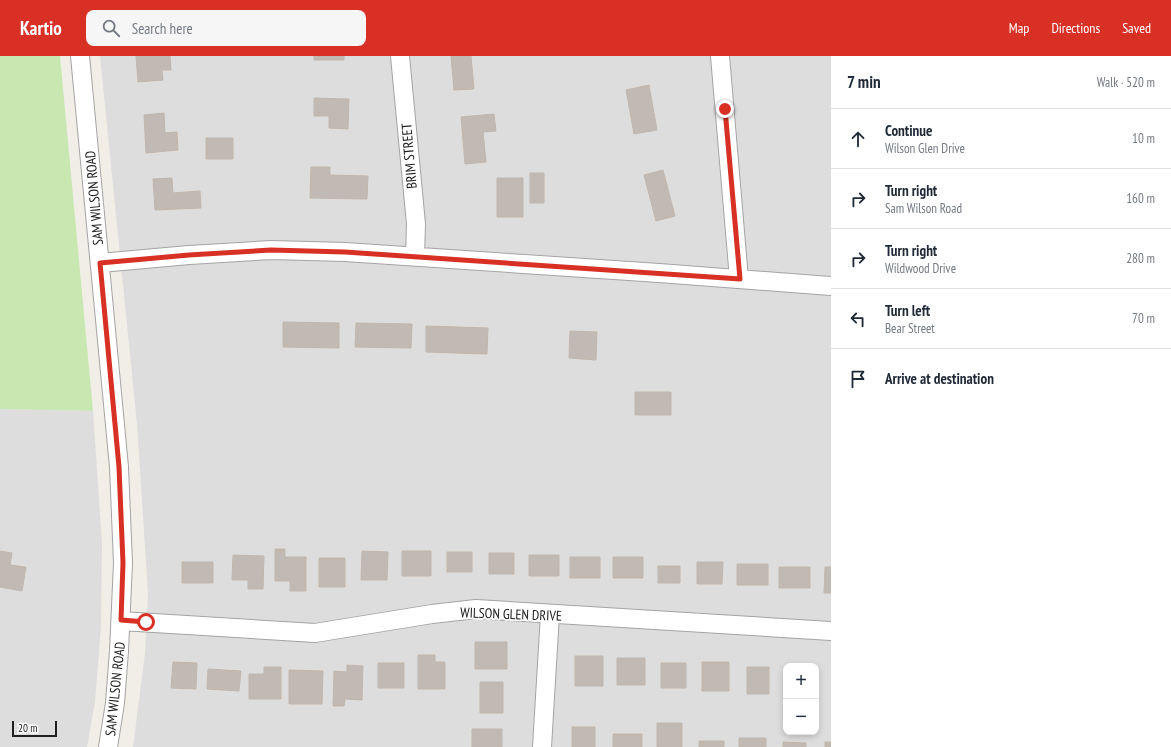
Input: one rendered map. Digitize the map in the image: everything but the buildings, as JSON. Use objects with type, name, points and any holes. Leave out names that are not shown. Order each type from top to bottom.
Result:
[{"type":"street","name":"SAM WILSON ROAD","points":[[80,56],[119,467],[123,563],[121,620],[115,703],[108,747]]},
{"type":"street","name":"BRIM STREET","points":[[400,56],[416,224],[415,256]]},
{"type":"street","points":[[720,56],[740,279]]},
{"type":"street","points":[[100,263],[189,255],[271,250],[345,252],[831,286]]},
{"type":"street","name":"WILSON GLEN DRIVE","points":[[121,620],[315,633],[432,614],[476,609],[831,631]]},
{"type":"street","points":[[542,747],[550,614]]},
{"type":"shaded area","points":[[100,56],[831,56],[831,747],[133,747],[145,653],[148,593],[137,424]]},
{"type":"shaded area","points":[[0,409],[93,411],[102,543],[101,627],[95,702],[87,747],[0,747]]},
{"type":"green space","points":[[0,56],[60,56],[93,411],[0,409]]},
{"type":"route","points":[[146,622],[121,620],[123,563],[119,467],[100,263],[189,255],[271,250],[345,252],[740,279],[725,109]]}]
